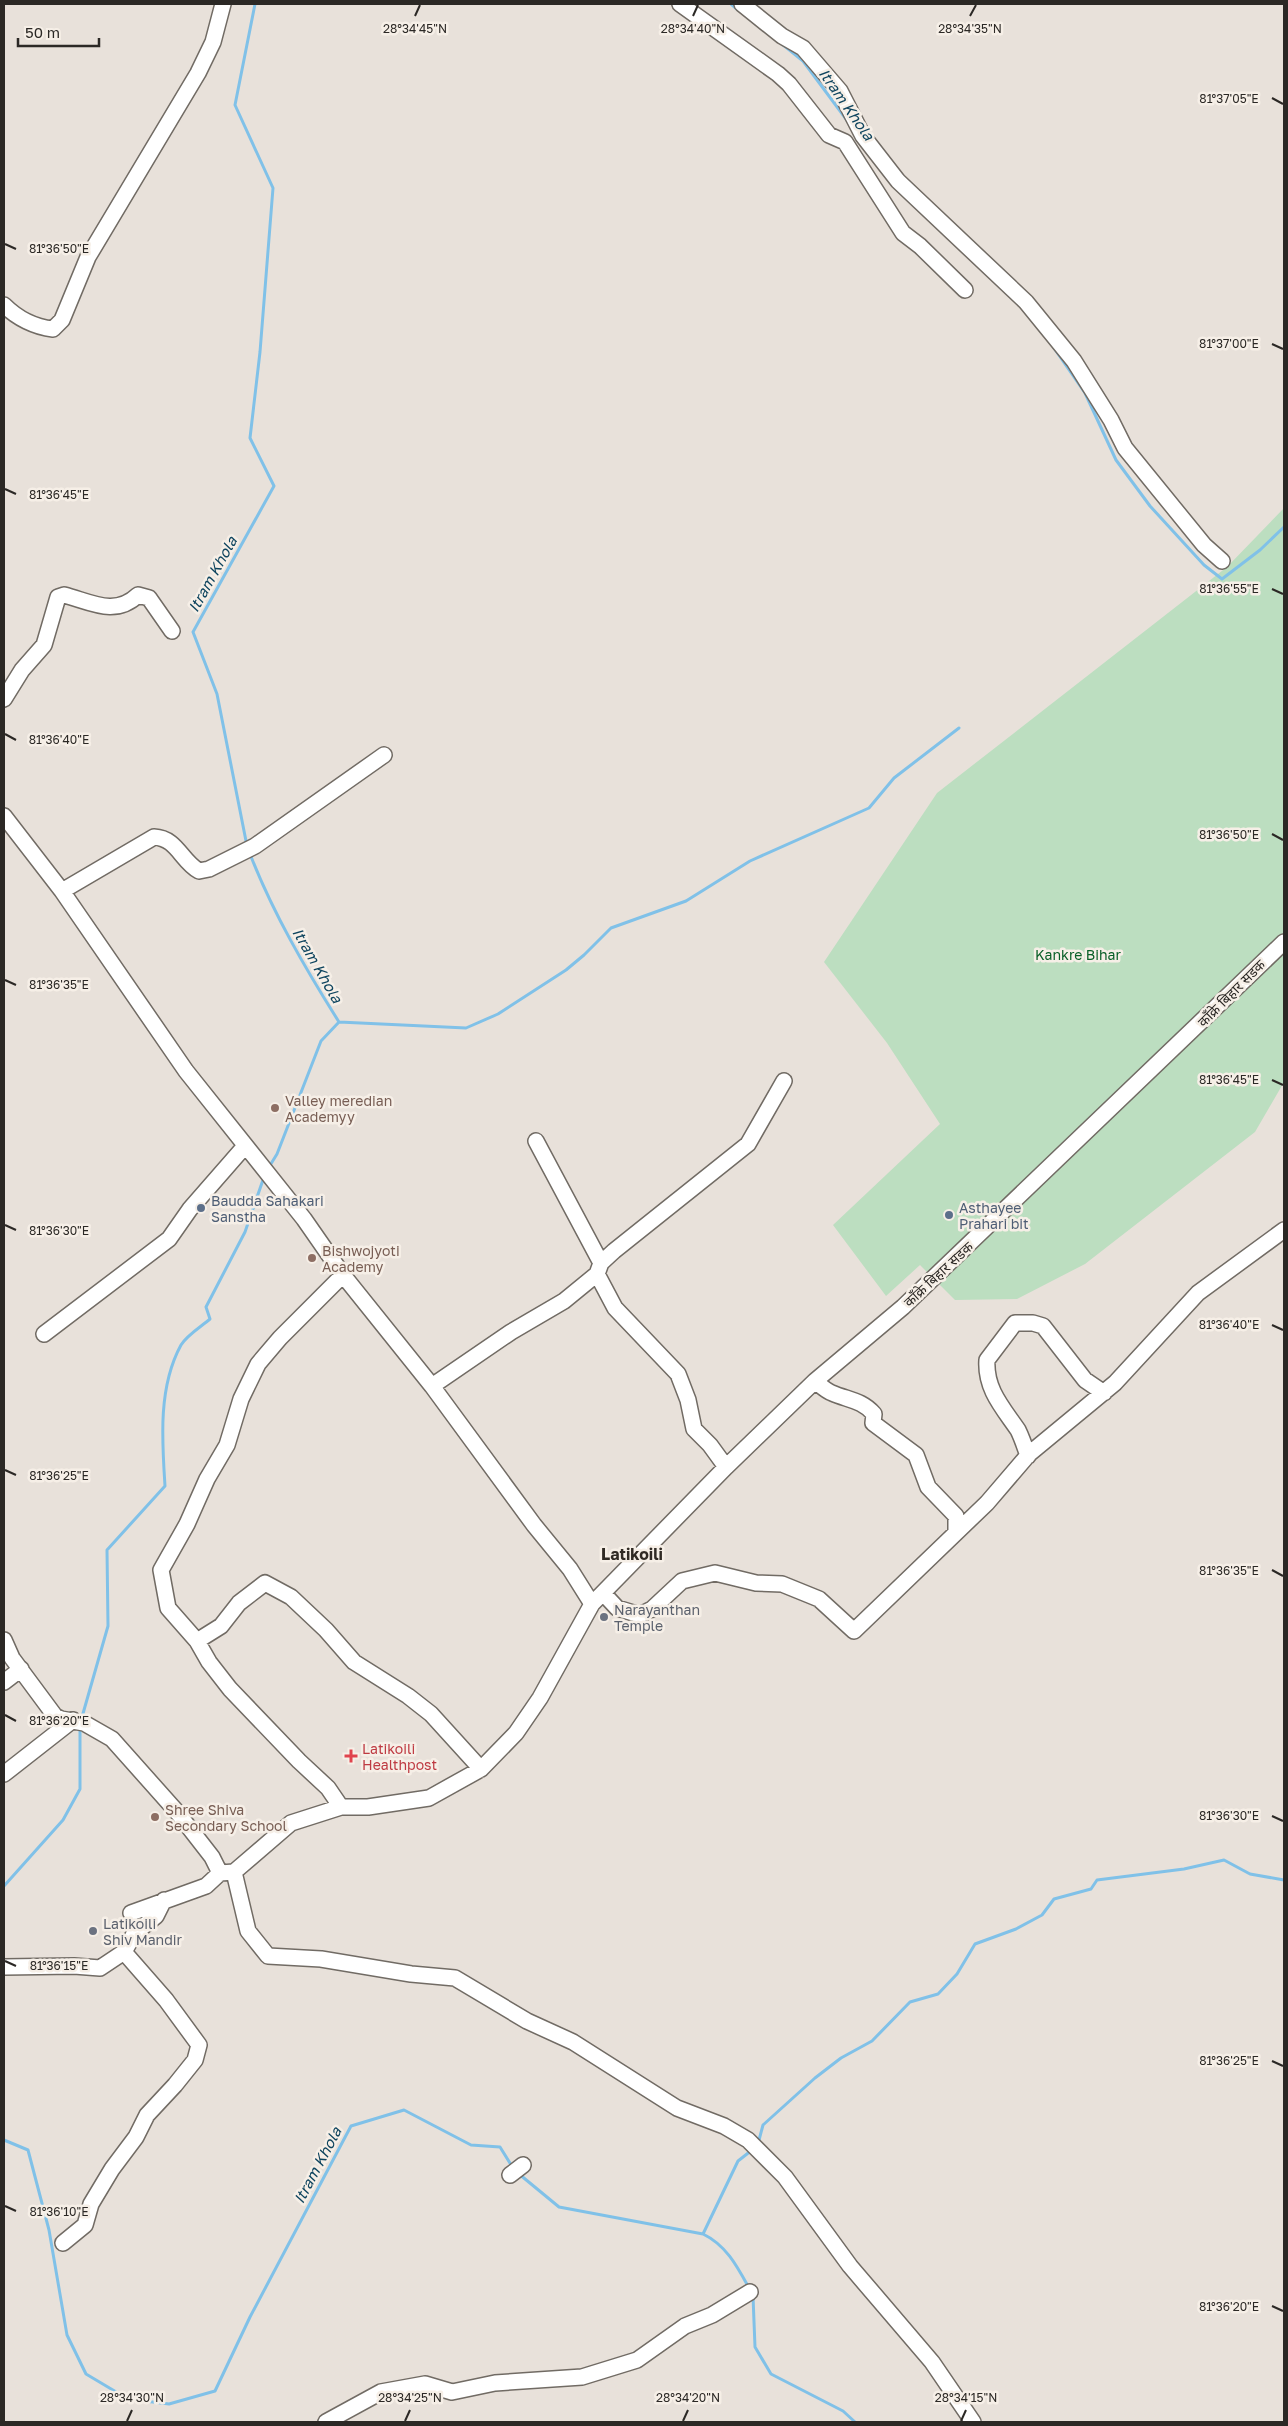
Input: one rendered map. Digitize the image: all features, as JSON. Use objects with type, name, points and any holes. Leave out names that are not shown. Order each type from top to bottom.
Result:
[{"type":"street","points":[[4,305],[13,314],[41,328],[53,329],[62,320],[88,257],[198,73],[213,42],[223,4]]},
{"type":"street","points":[[680,4],[789,84],[829,135],[845,142],[903,233],[920,246],[965,290]]},
{"type":"street","points":[[742,4],[782,36],[804,48],[840,91],[863,136],[898,181],[1026,302],[1074,361],[1111,420],[1125,448],[1204,545],[1222,561]]},
{"type":"street","points":[[4,699],[22,670],[44,645],[54,604],[58,598],[64,595],[111,608],[128,605],[138,595],[149,598],[172,632]]},
{"type":"street","points":[[62,891],[154,837],[170,840],[193,868],[199,871],[209,870],[249,849],[384,755]]},
{"type":"street","points":[[4,816],[62,891],[186,1071],[304,1219],[344,1275],[432,1386],[534,1525],[570,1569],[592,1604]]},
{"type":"street","name":"काँक्रे बिहार सडक","points":[[131,1913],[206,1886],[291,1823],[341,1807],[368,1808],[428,1798],[481,1769],[516,1733],[540,1698],[592,1604],[726,1467],[815,1381],[903,1307],[1284,942]]},
{"type":"street","points":[[432,1386],[511,1332],[564,1301],[599,1268],[748,1144],[784,1081]]},
{"type":"street","points":[[536,1141],[599,1268],[615,1308],[678,1374],[688,1400],[694,1429],[710,1445],[726,1467]]},
{"type":"street","points":[[44,1334],[169,1238],[190,1209],[245,1146]]},
{"type":"street","points":[[603,1593],[617,1608],[640,1615],[652,1609],[682,1581],[715,1573],[756,1584],[782,1584],[819,1599],[854,1631],[986,1503],[1028,1456],[1104,1393],[1198,1293],[1284,1230]]},
{"type":"street","points":[[341,1807],[328,1788],[299,1761],[230,1689],[209,1662],[197,1640],[168,1608],[161,1570],[187,1524],[207,1479],[227,1445],[241,1399],[258,1364],[280,1338],[344,1275]]},
{"type":"street","points":[[1028,1456],[1019,1432],[998,1403],[988,1380],[987,1360],[1015,1322],[1033,1323],[1043,1326],[1085,1380],[1104,1393]]},
{"type":"street","points":[[815,1381],[829,1392],[858,1401],[869,1407],[874,1414],[873,1423],[916,1455],[928,1487],[956,1516],[956,1531]]},
{"type":"street","points":[[197,1640],[221,1626],[239,1603],[265,1583],[291,1597],[326,1630],[354,1662],[408,1696],[431,1714],[481,1769]]},
{"type":"street","points":[[4,1640],[12,1658],[55,1716],[61,1719],[79,1721],[112,1739],[177,1812],[212,1857],[227,1872],[248,1931],[268,1956],[321,1959],[411,1974],[455,1978],[527,2021],[573,2042],[678,2108],[724,2126],[748,2140],[785,2177],[850,2266],[932,2362],[973,2422]]},
{"type":"street","points":[[4,1682],[21,1669]]},
{"type":"street","points":[[4,1774],[79,1721]]},
{"type":"street","points":[[4,1967],[74,1966],[100,1968],[124,1952],[134,1934],[156,1916],[164,1900]]},
{"type":"street","points":[[63,2242],[84,2225],[91,2204],[112,2169],[136,2137],[147,2115],[195,2060],[199,2046],[166,2000],[124,1952]]},
{"type":"street","points":[[510,2175],[523,2166]]},
{"type":"street","points":[[326,2422],[381,2392],[425,2384],[452,2392],[495,2383],[582,2377],[637,2360],[686,2326],[712,2315],[750,2292]]},
{"type":"green space","name":"Kankre Bihar","points":[[1284,508],[1284,1082],[1255,1132],[1085,1264],[1017,1299],[955,1300],[920,1265],[886,1296],[833,1225],[940,1124],[887,1043],[824,962],[937,793],[1227,567]]},
{"type":"waterway","name":"Itram Khola","points":[[247,846],[217,694],[193,632],[274,486],[250,438],[260,352],[273,188],[235,105],[255,4]]},
{"type":"waterway","name":"Itram Khola","points":[[731,4],[738,10]]},
{"type":"waterway","name":"Itram Khola","points":[[782,44],[803,61],[849,123]]},
{"type":"waterway","points":[[1054,348],[1085,393],[1116,460],[1150,506],[1204,565],[1222,579],[1260,550],[1284,527]]},
{"type":"waterway","points":[[339,1022],[466,1028],[498,1014],[566,970],[611,928],[686,901],[750,861],[869,808],[894,778],[959,728]]},
{"type":"waterway","name":"Itram Khola","points":[[250,854],[290,940],[339,1022],[321,1041],[277,1154],[269,1167]]},
{"type":"waterway","name":"Itram Khola","points":[[82,1717],[108,1626],[107,1550],[165,1486],[163,1414],[168,1378],[181,1345],[191,1334],[210,1319],[206,1307],[245,1232],[264,1177]]},
{"type":"waterway","name":"Itram Khola","points":[[4,1886],[63,1820],[80,1789],[80,1726]]},
{"type":"waterway","points":[[758,2144],[763,2125],[815,2078],[841,2058],[872,2041],[910,2002],[938,1994],[957,1974],[975,1944],[1016,1929],[1042,1915],[1054,1899],[1091,1889],[1097,1880],[1184,1869],[1224,1860],[1250,1874],[1284,1880]]},
{"type":"waterway","name":"Itram Khola","points":[[4,2140],[28,2150],[49,2230],[67,2335],[86,2374],[128,2399],[169,2404],[215,2391],[250,2317],[351,2126],[404,2110],[471,2145],[500,2147],[513,2168]]},
{"type":"waterway","points":[[703,2234],[738,2161],[752,2150]]},
{"type":"waterway","name":"Itram Khola","points":[[519,2174],[559,2207],[703,2234],[724,2250],[749,2288]]},
{"type":"waterway","name":"Itram Khola","points":[[753,2296],[755,2347],[771,2374],[843,2411],[855,2422]]},
{"type":"place","name":"Valley meredian Academyy","points":[[275,1108]]},
{"type":"place","name":"Baudda Sahakari Sanstha","points":[[201,1208]]},
{"type":"place","name":"Asthayee Prahari bit","points":[[949,1215]]},
{"type":"place","name":"Bishwojyoti Academy","points":[[312,1258]]},
{"type":"place","name":"Narayanthan Temple","points":[[604,1617]]},
{"type":"place","name":"Latikoili Healthpost","points":[[351,1756]]},
{"type":"place","name":"Shree Shiva Secondary School","points":[[155,1817]]},
{"type":"place","name":"Latikoili Shiv Mandir","points":[[93,1931]]},
{"type":"district","name":"Latikoili","points":[[632,1554]]}]
